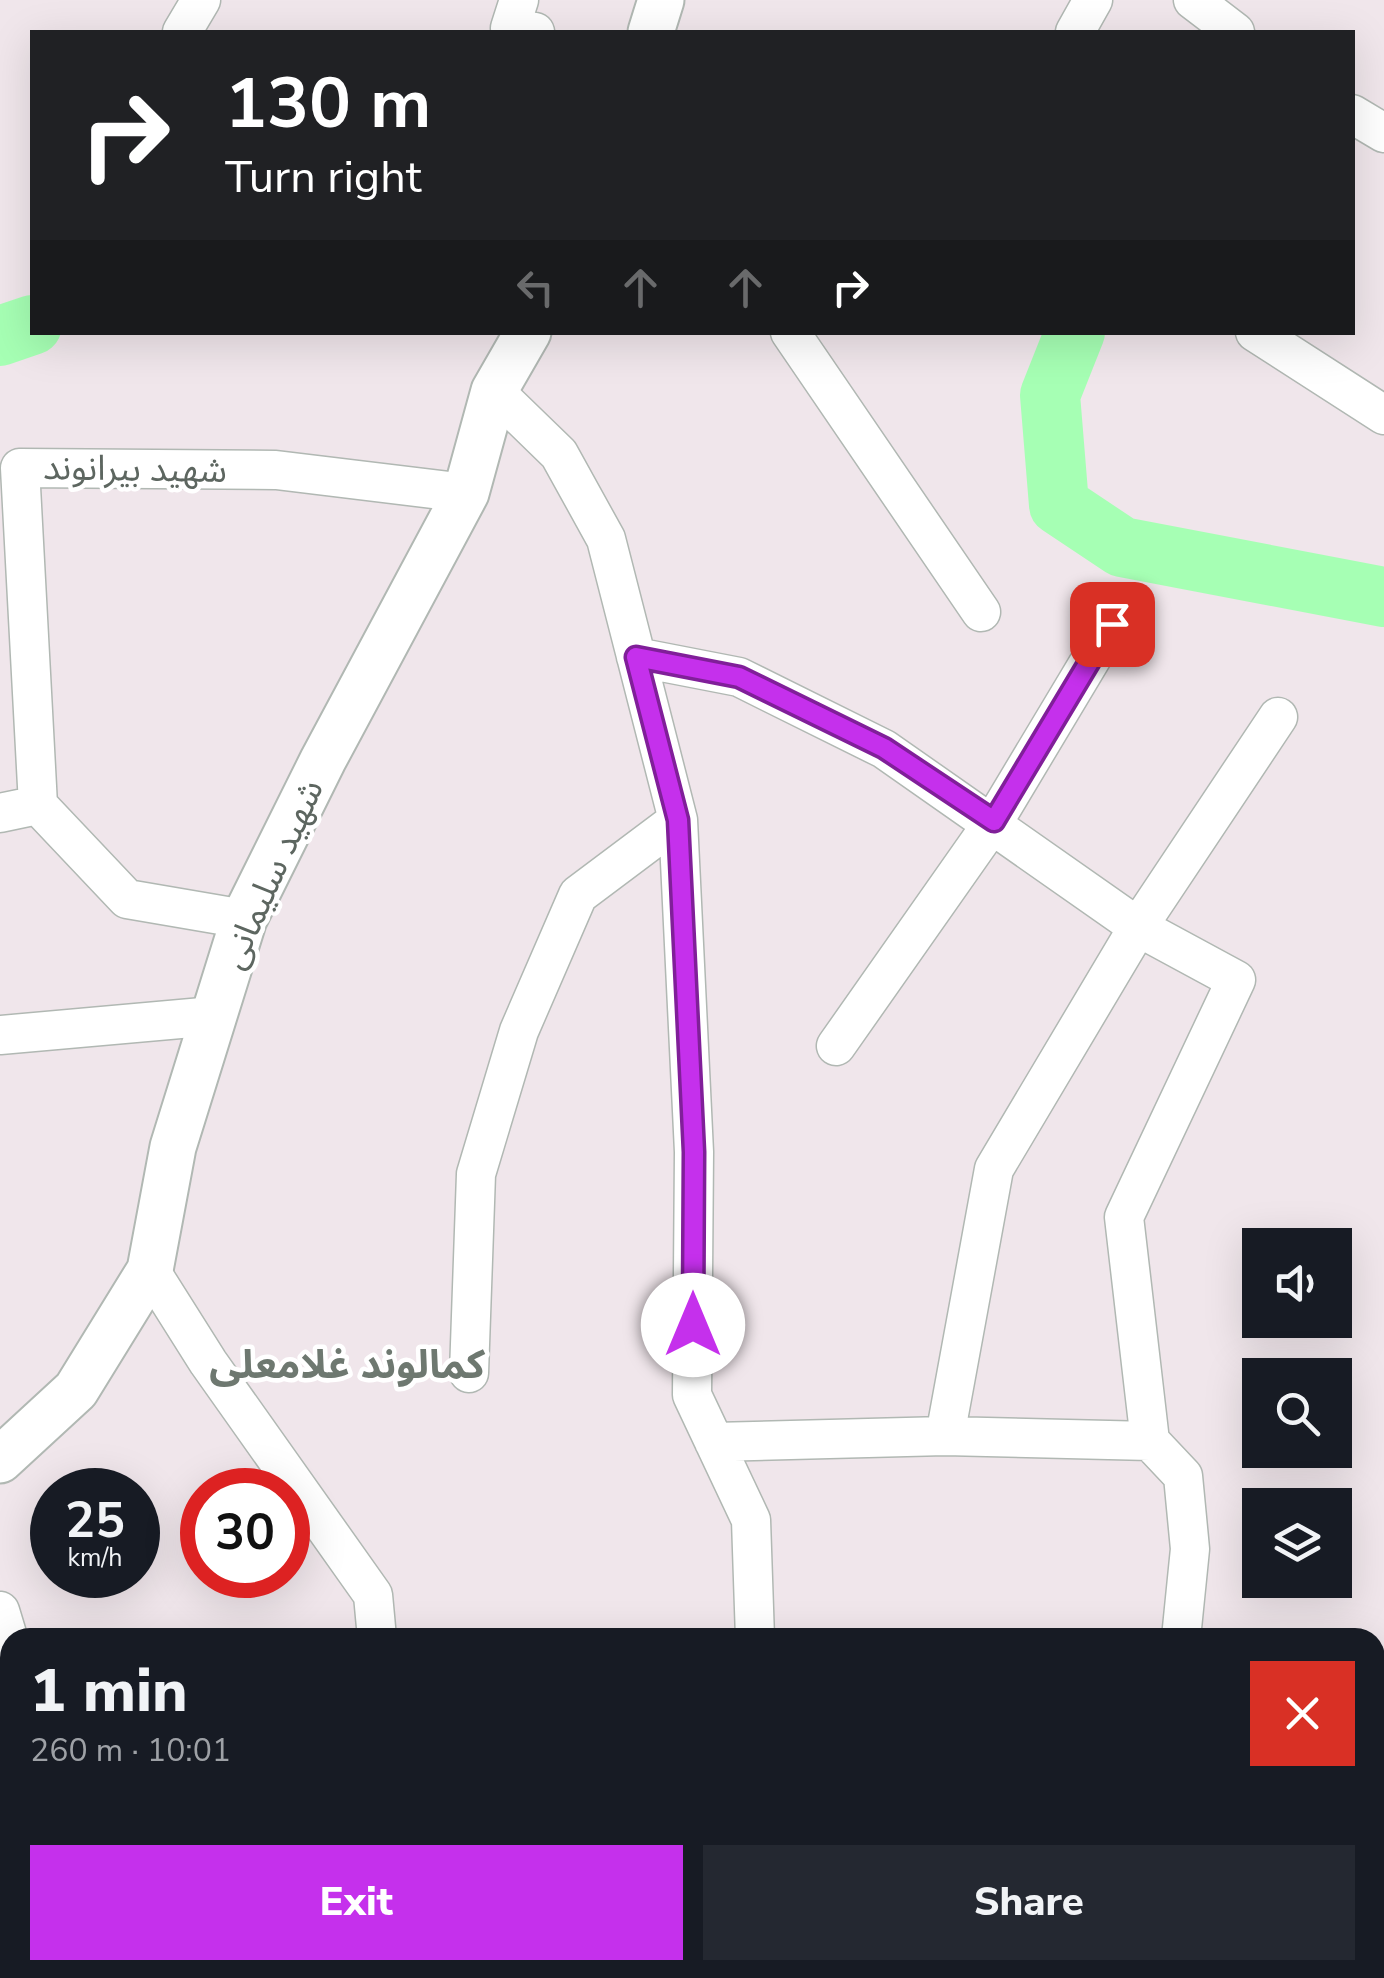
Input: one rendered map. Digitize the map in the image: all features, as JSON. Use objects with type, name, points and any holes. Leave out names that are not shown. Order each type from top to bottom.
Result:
[{"type":"street","points":[[183,30],[201,0]]},
{"type":"street","points":[[519,0],[510,28],[522,30]]},
{"type":"street","points":[[652,30],[661,0]]},
{"type":"street","points":[[1076,30],[1093,0]]},
{"type":"street","points":[[1193,0],[1232,30]]},
{"type":"street","points":[[1355,116],[1384,133]]},
{"type":"street","name":"شهید سلیمانی","points":[[0,1460],[76,1390],[150,1270],[173,1146],[244,920],[466,493],[494,391],[526,335]]},
{"type":"street","points":[[792,335],[981,612]]},
{"type":"street","points":[[1266,335],[1298,344],[1384,415]]},
{"type":"street","points":[[494,391],[559,454],[606,539],[678,820],[694,1152],[692,1394],[750,1520],[755,1628]]},
{"type":"street","name":"شهید بیرانوند","points":[[38,806],[20,468],[276,470],[466,493]]},
{"type":"street","points":[[836,1046],[994,821],[1112,624]]},
{"type":"street","points":[[636,657],[739,677],[884,748],[994,821],[1138,927],[1236,980],[1124,1217],[1150,1440],[1184,1476],[1190,1549],[1182,1628]]},
{"type":"street","points":[[944,1436],[994,1168],[1138,927],[1278,717]]},
{"type":"street","points":[[0,813],[38,806],[127,899],[244,920]]},
{"type":"street","points":[[469,1373],[476,1174],[519,1031],[578,894],[678,820]]},
{"type":"street","points":[[0,1035],[214,1016]]},
{"type":"street","points":[[150,1270],[208,1362],[372,1596],[376,1628]]},
{"type":"street","points":[[714,1442],[944,1436],[1150,1440]]},
{"type":"waterway","points":[[0,336],[30,326]]},
{"type":"waterway","points":[[1074,335],[1050,395],[1059,505],[1122,547],[1384,597]]},
{"type":"district","name":"کمالوند غلامعلی","points":[[347,1365]]},
{"type":"route","points":[[693,1325],[694,1152],[678,820],[636,657],[739,677],[884,748],[994,821],[1112,624]]}]
